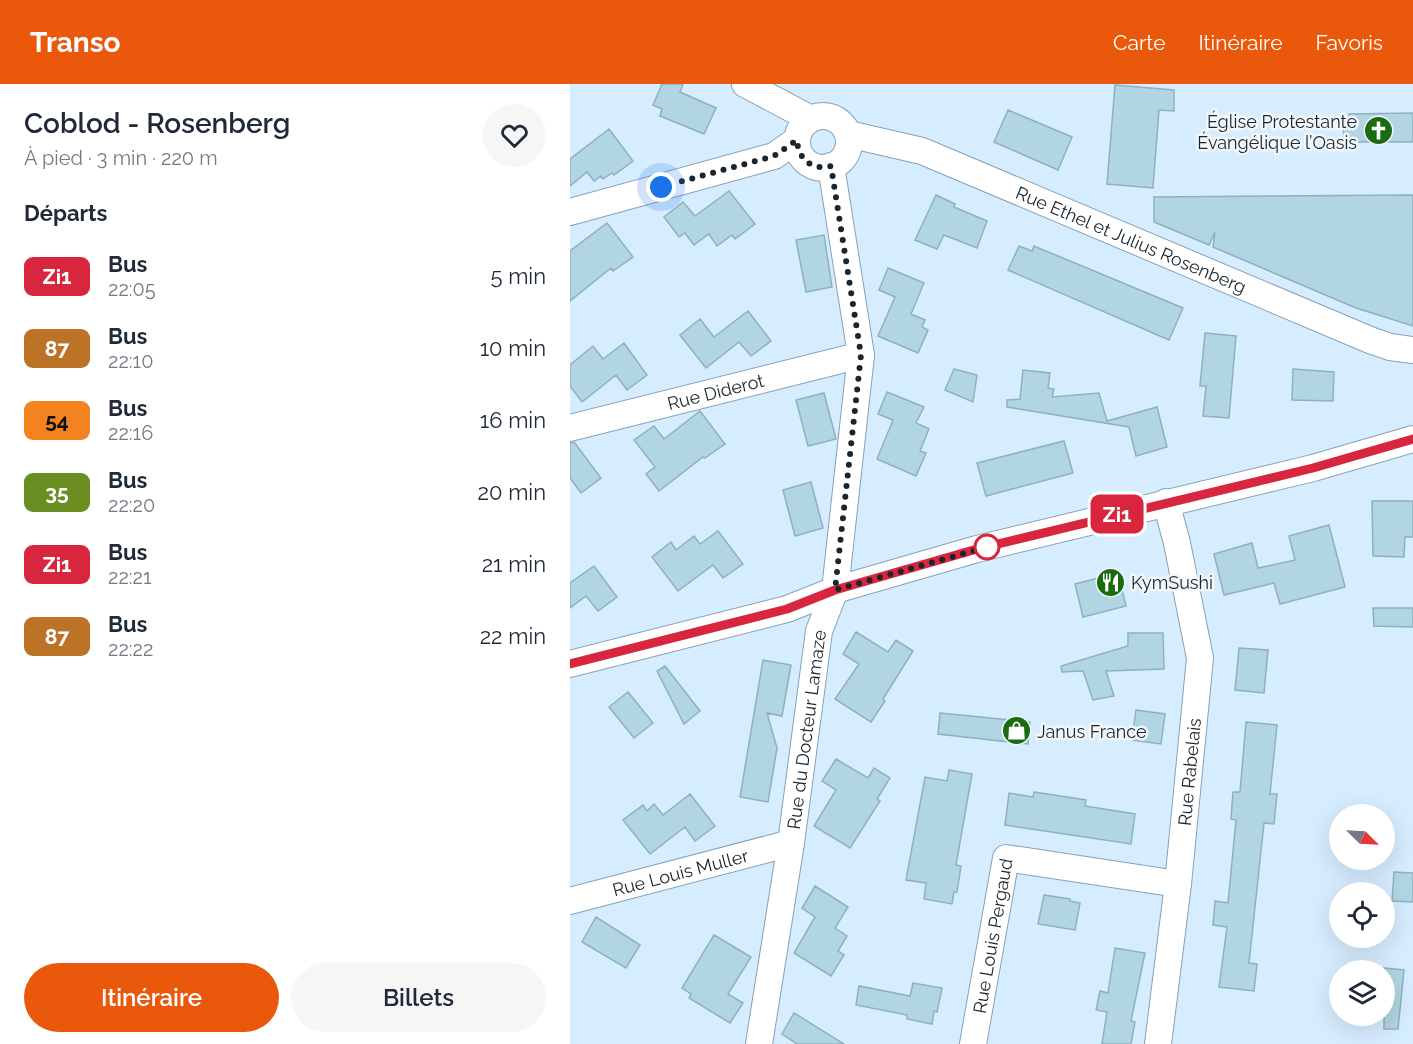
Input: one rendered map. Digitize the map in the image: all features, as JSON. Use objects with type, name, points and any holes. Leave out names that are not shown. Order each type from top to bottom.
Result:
[{"type":"street","name":"Rue Ethel et Julius Rosenberg","points":[[746,84],[811,118],[828,116],[837,120],[848,134],[922,151],[1370,340],[1390,347],[1413,350]]},
{"type":"street","points":[[811,118],[801,128],[797,140],[799,153],[807,162],[818,167],[831,166],[841,160],[847,151],[848,134]]},
{"type":"street","points":[[570,212],[774,156],[797,140]]},
{"type":"street","name":"Rue du Docteur Lamaze","points":[[759,1044],[791,843],[819,631],[835,590],[861,355],[831,166]]},
{"type":"street","name":"Rue Diderot","points":[[570,428],[861,355]]},
{"type":"street","points":[[570,664],[787,609],[835,590],[977,549],[1313,468],[1413,440]]},
{"type":"street","name":"Rue Rabelais","points":[[1158,1044],[1178,884],[1200,658],[1177,543],[1166,502]]},
{"type":"street","name":"Rue Louis Muller","points":[[570,901],[791,843]]},
{"type":"street","name":"Rue Louis Pergaud","points":[[973,1044],[1006,858],[1178,884]]},
{"type":"building","points":[[662,84],[683,84],[680,92],[716,108],[704,134],[660,116],[662,109],[653,105]]},
{"type":"building","points":[[1115,85],[1174,90],[1174,111],[1159,110],[1153,188],[1107,184]]},
{"type":"building","points":[[1008,110],[1072,137],[1058,170],[994,142]]},
{"type":"building","name":"Église Protestante Évangélique l’Oasis","points":[[1413,113],[1413,142],[1344,142],[1343,119],[1349,119],[1349,114]]},
{"type":"building","points":[[609,129],[633,161],[614,175],[612,173],[603,179],[601,176],[594,181],[587,172],[570,186],[570,159]]},
{"type":"building","points":[[729,191],[755,224],[735,239],[732,235],[717,246],[709,234],[694,245],[685,233],[679,237],[664,217],[683,202],[695,216]]},
{"type":"building","points":[[936,195],[955,204],[954,207],[987,221],[977,248],[944,235],[937,249],[915,240]]},
{"type":"building","points":[[1413,195],[1413,326],[1356,308],[1213,247],[1215,232],[1209,245],[1154,222],[1154,197]]},
{"type":"building","points":[[607,223],[633,257],[613,271],[611,268],[570,301],[570,251]]},
{"type":"building","points":[[824,235],[832,287],[806,292],[796,240]]},
{"type":"building","points":[[1019,246],[1032,251],[1034,246],[1183,308],[1169,340],[1008,270]]},
{"type":"building","points":[[888,268],[924,283],[911,314],[925,320],[922,327],[928,330],[918,353],[878,336],[895,297],[879,290]]},
{"type":"building","points":[[748,311],[771,341],[751,356],[739,342],[706,368],[680,335],[700,319],[714,337]]},
{"type":"building","points":[[1205,333],[1236,336],[1229,418],[1203,416],[1206,386],[1200,386]]},
{"type":"building","points":[[624,343],[647,375],[627,390],[616,375],[582,402],[570,386],[570,365],[593,346],[603,359]]},
{"type":"building","points":[[954,369],[977,375],[973,402],[945,390]]},
{"type":"building","points":[[1293,369],[1334,372],[1333,401],[1292,400]]},
{"type":"building","points":[[1023,370],[1050,373],[1048,388],[1054,389],[1052,397],[1099,393],[1107,421],[1157,407],[1167,447],[1136,456],[1129,427],[1007,407],[1007,400],[1020,399]]},
{"type":"building","points":[[887,392],[924,407],[916,423],[929,429],[920,451],[926,453],[916,476],[877,459],[893,420],[878,414]]},
{"type":"building","points":[[824,393],[836,439],[808,446],[796,400]]},
{"type":"building","points":[[700,411],[725,444],[705,458],[703,457],[659,491],[646,474],[655,467],[634,440],[654,426],[664,439]]},
{"type":"building","points":[[1064,441],[1073,473],[986,496],[977,463]]},
{"type":"building","points":[[574,442],[601,478],[581,493],[570,478],[570,443]]},
{"type":"building","points":[[811,482],[823,528],[795,536],[783,490]]},
{"type":"building","points":[[1372,501],[1413,501],[1413,537],[1405,537],[1404,557],[1373,556]]},
{"type":"building","points":[[1329,525],[1345,587],[1280,604],[1274,583],[1224,595],[1214,554],[1252,543],[1258,568],[1295,560],[1289,536]]},
{"type":"building","points":[[718,531],[743,564],[723,578],[713,565],[678,591],[652,557],[671,542],[676,550],[694,536],[700,544]]},
{"type":"building","points":[[594,566],[617,597],[598,611],[586,596],[570,608],[570,583]]},
{"type":"building","points":[[1118,573],[1126,606],[1083,617],[1075,584]]},
{"type":"building","points":[[1373,608],[1413,608],[1413,627],[1374,626]]},
{"type":"building","points":[[856,632],[888,652],[896,640],[913,651],[871,722],[835,699],[859,664],[843,654]]},
{"type":"building","points":[[1128,633],[1163,633],[1164,669],[1106,671],[1114,696],[1093,700],[1083,671],[1062,672],[1061,666],[1128,646]]},
{"type":"building","points":[[1239,648],[1268,650],[1264,693],[1235,690]]},
{"type":"building","points":[[763,660],[791,665],[782,716],[767,713],[777,748],[768,802],[740,797]]},
{"type":"building","points":[[665,666],[700,711],[684,724],[657,671]]},
{"type":"building","points":[[628,692],[653,723],[634,738],[609,707]]},
{"type":"building","points":[[1136,710],[1165,714],[1161,744],[1132,740]]},
{"type":"building","points":[[940,713],[1030,722],[1028,744],[938,734]]},
{"type":"building","points":[[1246,722],[1277,725],[1270,794],[1277,794],[1274,824],[1264,823],[1249,963],[1257,964],[1254,991],[1219,987],[1227,927],[1213,925],[1215,901],[1228,903],[1236,820],[1231,819],[1233,792],[1240,792]]},
{"type":"building","points":[[836,759],[868,778],[874,768],[890,778],[877,799],[880,801],[850,848],[814,826],[836,790],[822,781]]},
{"type":"building","points":[[949,770],[972,774],[956,865],[961,866],[957,892],[954,892],[952,904],[924,899],[926,883],[906,880],[925,777],[947,781]]},
{"type":"building","points":[[1034,792],[1086,800],[1085,806],[1135,814],[1131,844],[1005,825],[1009,793],[1033,797]]},
{"type":"building","points":[[690,794],[715,826],[695,841],[685,827],[650,854],[623,820],[643,805],[647,811],[654,804],[663,815]]},
{"type":"building","points":[[1394,872],[1413,873],[1413,902],[1395,901]]},
{"type":"building","points":[[815,886],[848,907],[835,928],[847,936],[838,951],[844,955],[831,976],[794,953],[815,917],[802,908]]},
{"type":"building","points":[[1044,895],[1080,903],[1075,930],[1038,924]]},
{"type":"building","points":[[596,917],[640,945],[626,968],[582,942]]},
{"type":"building","points":[[714,935],[751,957],[728,994],[743,1003],[730,1023],[689,998],[691,994],[682,988]]},
{"type":"building","points":[[1115,948],[1145,953],[1131,1021],[1135,1022],[1131,1044],[1102,1044],[1107,1012],[1096,1010],[1100,991],[1108,993]]},
{"type":"building","points":[[1395,969],[1404,970],[1398,1029],[1384,1029],[1384,1026],[1395,1026]]},
{"type":"building","points":[[913,983],[942,988],[932,1024],[907,1019],[907,1015],[856,1005],[859,986],[910,996]]},
{"type":"building","points":[[794,1013],[844,1044],[797,1044],[782,1034]]},
{"type":"bus line","name":"Zi1","points":[[570,664],[787,609],[835,590],[977,549],[1313,468],[1392,447],[1413,439]]},
{"type":"place","name":"Église Protestante Évangélique l’Oasis","points":[[1378,131]]},
{"type":"place","name":"KymSushi","points":[[1110,582]]},
{"type":"place","name":"Janus France","points":[[1016,731]]},
{"type":"route","points":[[661,187],[774,156],[797,140],[799,153],[807,162],[818,167],[831,166],[861,355],[835,590],[987,547]]}]
